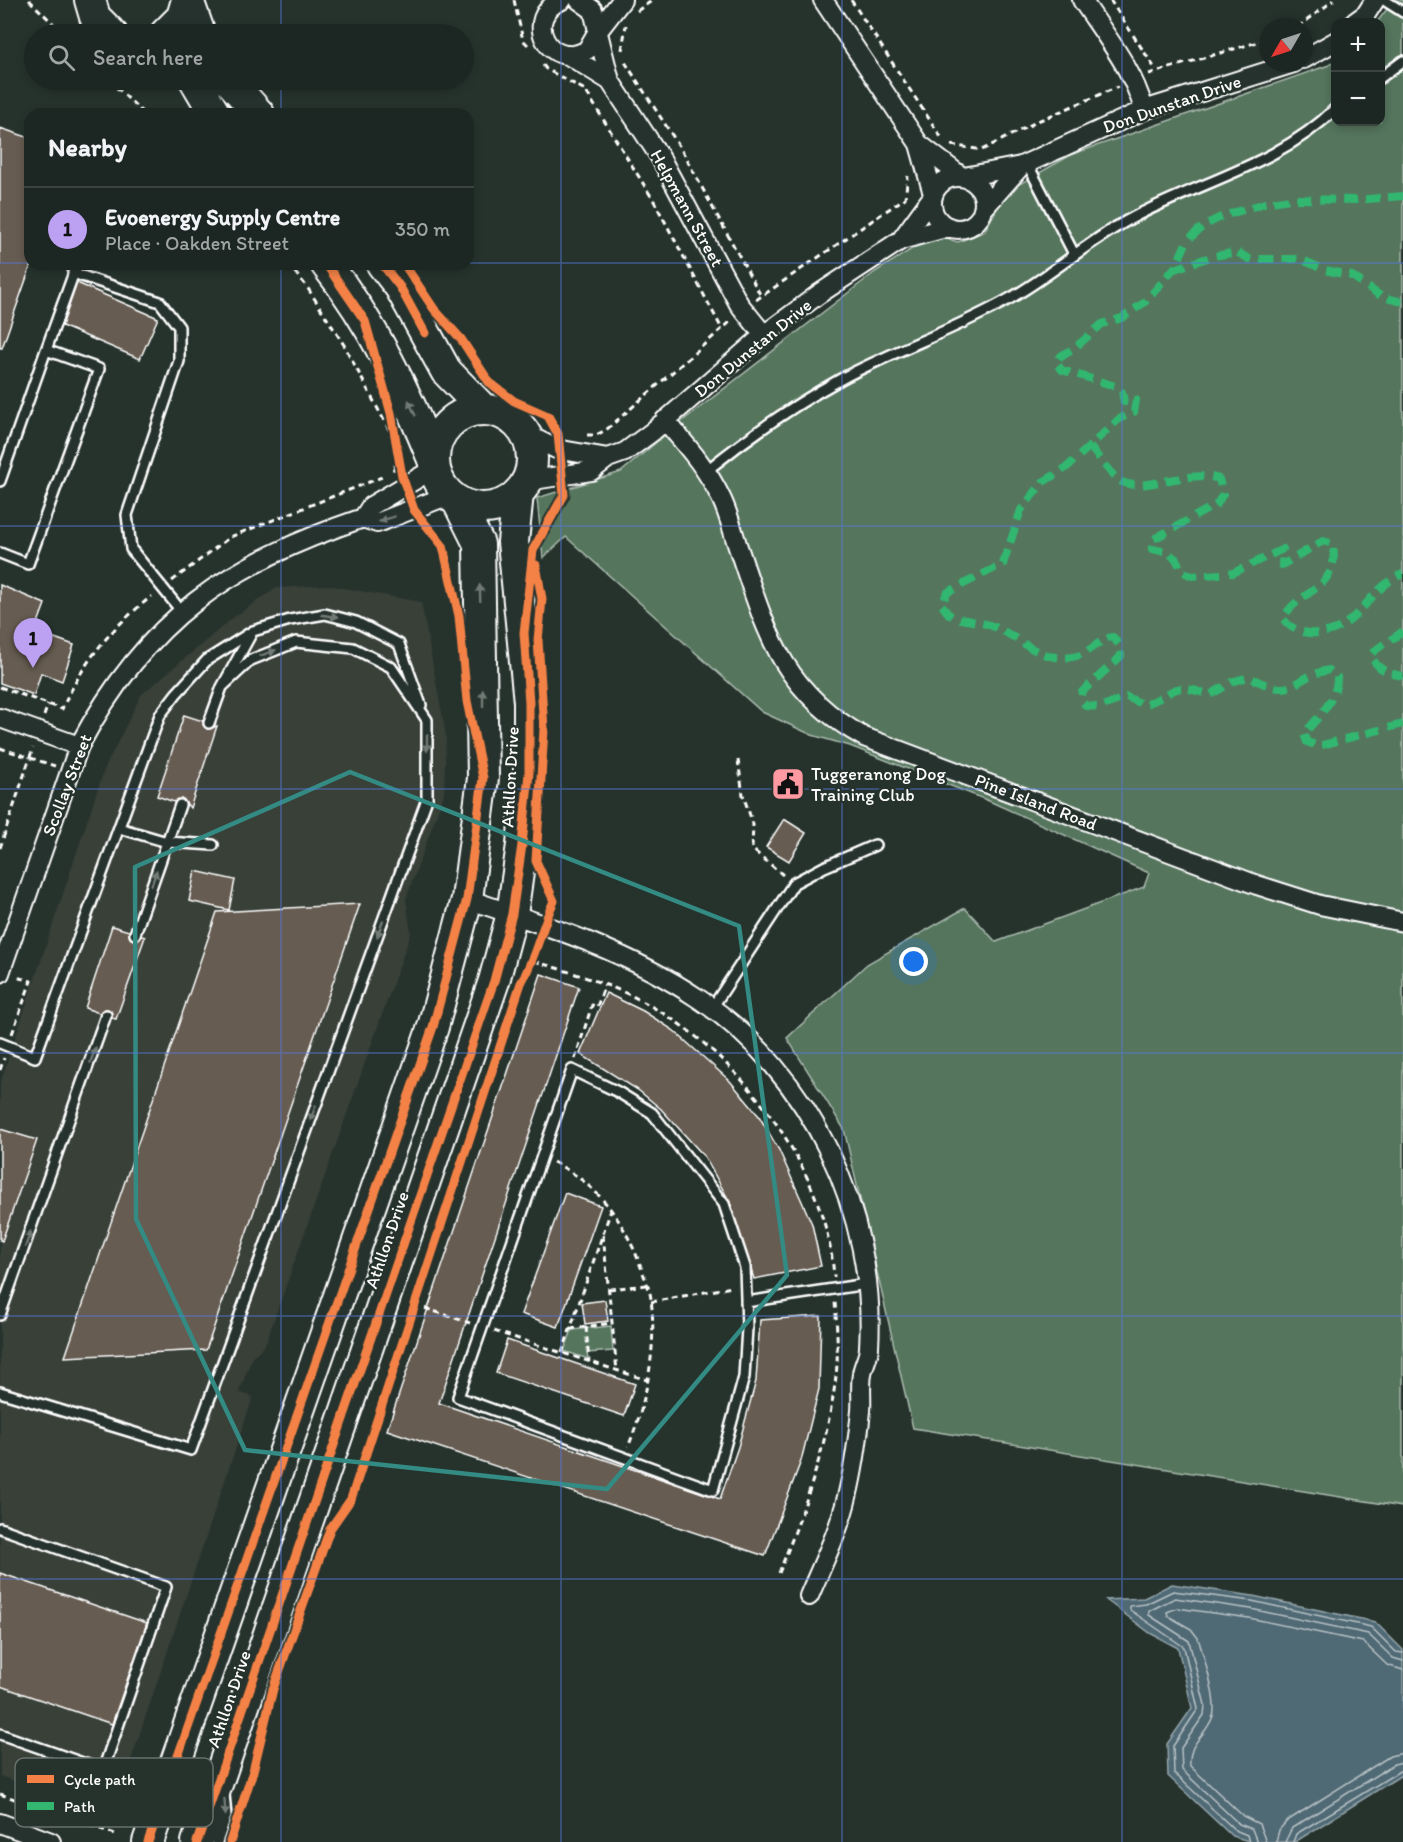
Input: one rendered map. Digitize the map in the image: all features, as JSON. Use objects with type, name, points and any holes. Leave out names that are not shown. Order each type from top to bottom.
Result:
[{"type":"main road","points":[[175,24],[182,17],[188,0]]},
{"type":"main road","points":[[188,0],[196,24]]},
{"type":"main road","points":[[201,90],[211,108]]},
{"type":"main road","points":[[239,90],[254,108]]},
{"type":"main road","points":[[330,270],[383,352],[402,386],[434,465],[436,477],[454,499],[468,506],[490,508],[500,505],[521,489],[531,468],[532,456],[524,433],[507,416],[484,410],[460,415],[450,422],[436,442],[434,465]]},
{"type":"main road","points":[[387,270],[400,287],[446,370],[484,410]]},
{"type":"main road","name":"Athllon Drive","points":[[213,1797],[490,992],[512,914],[529,773],[529,702],[513,542],[521,489]]},
{"type":"main road","name":"Athllon Drive","points":[[177,1758],[433,1027],[468,899],[483,778],[483,672],[479,544],[454,499]]},
{"type":"main road","points":[[213,1788],[222,1771]]},
{"type":"main road","name":"Athllon Drive","points":[[148,1842],[153,1827]]},
{"type":"main road","points":[[185,1842],[193,1827]]},
{"type":"main road","name":"Athllon Drive","points":[[197,1842],[202,1827]]},
{"type":"street","points":[[534,0],[542,22]]},
{"type":"street","points":[[542,22],[548,9],[562,0]]},
{"type":"street","name":"Helpmann Street","points":[[579,0],[593,10],[610,81],[660,157],[739,304],[764,335]]},
{"type":"street","points":[[568,56],[587,50],[622,0]]},
{"type":"street","points":[[823,0],[919,144],[933,195],[933,211],[942,224],[949,227],[970,226],[983,209],[982,192],[978,185],[963,177],[919,144]]},
{"type":"street","points":[[1082,0],[1134,80],[1144,110]]},
{"type":"street","points":[[1360,18],[1375,0]]},
{"type":"street","name":"Helpmann Street","points":[[542,22],[542,30],[548,44],[560,54],[568,56],[610,81]]},
{"type":"street","points":[[1313,54],[1331,43]]},
{"type":"street","name":"Don Dunstan Drive","points":[[963,177],[1024,164],[1144,110],[1265,72]]},
{"type":"street","name":"Don Dunstan Drive","points":[[983,209],[1024,164]]},
{"type":"street","points":[[933,195],[941,183],[954,177],[963,177]]},
{"type":"street","name":"Don Dunstan Drive","points":[[901,240],[933,195]]},
{"type":"street","name":"Don Dunstan Drive","points":[[521,489],[540,479],[591,471],[608,458],[625,452],[764,335],[901,240],[949,227]]},
{"type":"street","name":"Pine Island Road","points":[[665,420],[706,471],[722,499],[778,656],[815,702],[847,727],[864,737],[1257,885],[1320,905],[1403,922]]},
{"type":"street","points":[[524,433],[563,451],[608,458]]},
{"type":"street","name":"Scollay Street","points":[[0,973],[79,746],[119,678],[148,643],[182,612],[224,580],[272,553],[363,518],[371,506],[434,465]]},
{"type":"street","name":"Scollay Street","points":[[363,518],[377,523],[454,499]]},
{"type":"street","points":[[0,718],[79,746]]},
{"type":"street","points":[[468,899],[590,941],[652,970],[712,1008],[759,1050],[787,1083],[814,1124],[843,1181],[861,1243],[867,1284],[869,1350],[862,1374],[861,1408],[847,1497],[838,1526],[809,1596]]},
{"type":"street","points":[[0,1823],[51,1842]]},
{"type":"lane","points":[[1384,0],[1403,12]]},
{"type":"lane","points":[[1385,74],[1403,61]]},
{"type":"lane","points":[[706,471],[789,412],[842,379],[1003,303],[1074,254],[1132,218],[1183,193],[1240,171],[1294,143],[1331,111]]},
{"type":"lane","points":[[1024,164],[1074,254]]},
{"type":"lane","points":[[0,481],[75,270]]},
{"type":"lane","points":[[78,270],[160,302],[179,327],[179,361],[127,515],[131,549],[182,612]]},
{"type":"lane","points":[[0,553],[28,564],[99,369],[46,350]]},
{"type":"lane","points":[[0,1392],[191,1450],[427,798],[426,719],[399,644],[356,622],[325,614],[290,620],[253,631],[207,660],[160,715],[35,1057],[4,1045]]},
{"type":"lane","points":[[208,723],[222,687],[253,631]]},
{"type":"lane","points":[[222,687],[252,660],[296,642],[353,648],[391,667],[426,719]]},
{"type":"lane","points":[[135,934],[180,805]]},
{"type":"lane","points":[[119,828],[167,842],[213,845]]},
{"type":"lane","points":[[712,1008],[794,883],[875,845]]},
{"type":"lane","points":[[0,1315],[106,1016]]},
{"type":"lane","points":[[572,1070],[618,1092],[652,1113],[724,1204],[745,1267],[744,1377],[713,1490],[458,1398],[542,1156],[572,1070]]},
{"type":"lane","points":[[746,1302],[867,1284]]},
{"type":"lane","points":[[0,1528],[166,1587],[107,1758]]},
{"type":"lane","points":[[0,1734],[69,1758]]},
{"type":"lane","points":[[217,1842],[226,1816],[222,1771]]},
{"type":"path","points":[[29,0],[54,24]]},
{"type":"path","points":[[514,0],[523,40],[529,47]]},
{"type":"path","points":[[851,0],[942,139],[949,144],[982,150],[1040,120],[1156,70],[1259,41]]},
{"type":"path","points":[[1110,0],[1156,70]]},
{"type":"path","points":[[1310,18],[1334,0]]},
{"type":"path","points":[[627,22],[621,56],[681,149],[761,296]]},
{"type":"path","points":[[540,62],[546,69],[585,90],[654,201],[722,329]]},
{"type":"path","points":[[119,90],[138,108]]},
{"type":"path","points":[[293,270],[307,287],[344,345],[388,428],[405,485]]},
{"type":"path","points":[[0,687],[62,709],[78,674],[122,620],[230,537],[271,519],[325,502],[393,472],[397,456],[390,409]]},
{"type":"path","points":[[0,848],[48,704]]},
{"type":"path","points":[[0,748],[70,772]]},
{"type":"path","points":[[738,760],[742,795],[753,824],[752,849],[794,883]]},
{"type":"path","points":[[543,925],[532,964],[605,983],[657,1009],[708,1045],[773,1119],[818,1202],[833,1268],[836,1382],[830,1414],[803,1512],[779,1573]]},
{"type":"path","points":[[0,973],[31,981],[4,1045],[0,1070]]},
{"type":"path","points":[[572,1070],[592,1005],[597,1007],[605,983]]},
{"type":"path","points":[[542,1156],[572,1171],[611,1209],[632,1239],[647,1285],[651,1302],[653,1344],[635,1431],[623,1457]]},
{"type":"path","points":[[562,1353],[611,1209]]},
{"type":"path","points":[[603,1232],[617,1371]]},
{"type":"path","points":[[609,1289],[647,1285]]},
{"type":"path","points":[[651,1302],[746,1285]]},
{"type":"path","points":[[411,1316],[419,1294]]},
{"type":"path","points":[[415,1305],[647,1380]]},
{"type":"path","points":[[570,1329],[612,1323]]},
{"type":"path","points":[[586,1327],[590,1362]]},
{"type":"path","points":[[0,1794],[15,1799]]},
{"type":"path","points":[[95,1827],[118,1835]]},
{"type":"highlighted area","points":[[350,772],[739,926],[787,1275],[607,1489],[245,1450],[136,1219],[135,867]]},
{"type":"shaded area","points":[[327,585],[421,602],[446,735],[444,794],[406,899],[411,933],[265,1345],[253,1356],[239,1392],[253,1397],[132,1758],[15,1758],[15,1781],[0,1776],[0,1084],[104,770],[141,695],[234,617],[276,588]]},
{"type":"green space","points":[[1394,0],[1403,0],[1403,1507],[913,1428],[844,1129],[787,1038],[867,964],[965,908],[996,942],[1144,887],[1149,873],[989,801],[850,746],[812,735],[762,712],[566,537],[543,558],[537,498],[621,472],[672,429],[875,272],[915,247],[943,238],[958,242],[984,232],[1007,191],[1073,154],[1313,72],[1331,63],[1331,126],[1385,126],[1385,18],[1380,18]]},
{"type":"green space","points":[[611,1326],[613,1351],[587,1353],[588,1359],[564,1351],[572,1330]]},
{"type":"water","points":[[1172,1584],[1253,1596],[1375,1622],[1403,1650],[1403,1774],[1295,1842],[1252,1842],[1232,1836],[1168,1776],[1167,1744],[1192,1708],[1178,1648],[1150,1633],[1106,1600],[1144,1598]]},
{"type":"building","points":[[0,128],[24,136],[24,270],[29,270],[2,348],[0,348]]},
{"type":"building","points":[[77,283],[158,318],[140,359],[62,326]]},
{"type":"building","points":[[0,585],[45,604],[35,631],[74,645],[62,681],[41,673],[34,695],[0,683]]},
{"type":"building","points":[[184,715],[203,721],[207,729],[217,726],[190,808],[183,799],[174,802],[157,796]]},
{"type":"building","points":[[784,819],[806,833],[789,861],[766,847]]},
{"type":"building","points":[[195,871],[235,880],[229,910],[189,901]]},
{"type":"building","points":[[360,904],[206,1350],[65,1357],[217,912]]},
{"type":"building","points":[[112,926],[129,931],[130,938],[133,940],[145,937],[116,1019],[112,1018],[111,1011],[108,1009],[99,1013],[85,1008]]},
{"type":"building","points":[[541,974],[579,987],[439,1403],[720,1499],[738,1447],[756,1381],[760,1320],[821,1316],[819,1389],[801,1461],[765,1556],[387,1430]]},
{"type":"building","points":[[606,993],[643,1011],[673,1030],[730,1081],[759,1116],[779,1150],[812,1224],[821,1266],[754,1279],[730,1202],[704,1156],[661,1109],[638,1090],[580,1054]]},
{"type":"building","points":[[0,1129],[37,1140],[2,1241],[0,1240]]},
{"type":"building","points":[[565,1193],[601,1206],[558,1327],[521,1314]]},
{"type":"building","points":[[605,1300],[608,1321],[585,1324],[582,1303]]},
{"type":"building","points":[[507,1340],[635,1384],[624,1416],[496,1373]]},
{"type":"building","points":[[0,1573],[147,1623],[112,1724],[0,1686]]},
{"type":"marked path","points":[[1403,196],[1357,200],[1290,199],[1265,203],[1223,216],[1203,226],[1187,241],[1176,266],[1145,302],[1122,318],[1102,324],[1077,346],[1061,356],[1056,363],[1062,370],[1115,386],[1122,392],[1124,402],[1136,400],[1134,412],[1119,419],[1066,468],[1043,482],[1021,510],[1003,564],[948,592],[941,604],[950,615],[995,627],[1033,649],[1054,657],[1077,656],[1087,652],[1103,640],[1113,637],[1120,646],[1121,656],[1082,692],[1081,699],[1086,706],[1100,707],[1127,697],[1144,705],[1180,688],[1210,695],[1234,681],[1249,677],[1276,688],[1285,688],[1329,670],[1337,677],[1334,693],[1326,708],[1304,734],[1307,742],[1318,746],[1403,724]]},
{"type":"marked path","points":[[1172,270],[1210,257],[1237,252],[1249,259],[1300,259],[1325,270],[1352,276],[1382,297],[1403,302]]},
{"type":"marked path","points":[[1090,447],[1114,475],[1122,482],[1131,485],[1194,476],[1219,479],[1223,494],[1217,504],[1152,540],[1152,549],[1167,552],[1176,559],[1182,571],[1192,576],[1233,573],[1283,549],[1282,565],[1323,541],[1333,544],[1334,559],[1331,571],[1325,580],[1290,608],[1283,618],[1287,624],[1300,631],[1323,633],[1338,628],[1355,616],[1384,585],[1403,574]]},
{"type":"marked path","points":[[1403,631],[1371,655],[1376,664],[1384,670],[1403,676]]},
{"type":"cycle path","points":[[177,1758],[433,1027],[467,899],[483,778],[467,701],[459,616],[443,546],[414,510],[402,476],[391,413],[365,321],[330,270]]},
{"type":"cycle path","points":[[387,270],[400,287],[425,333]]},
{"type":"cycle path","points":[[213,1796],[494,981],[512,914],[522,845],[529,773],[529,702],[524,633],[533,550],[564,495],[558,434],[548,416],[514,401],[489,382],[461,339],[434,309],[408,270]]},
{"type":"cycle path","points":[[230,1842],[253,1771],[273,1689],[330,1529],[351,1499],[521,983],[531,963],[554,901],[536,861],[544,729],[538,640],[542,599],[536,565]]},
{"type":"cycle path","points":[[148,1842],[153,1827]]},
{"type":"cycle path","points":[[197,1842],[202,1827]]},
{"type":"place","name":"Evoenergy Supply Centre","points":[[33,668]]},
{"type":"place","name":"Tuggeranong Dog Training Club","points":[[788,784]]}]
